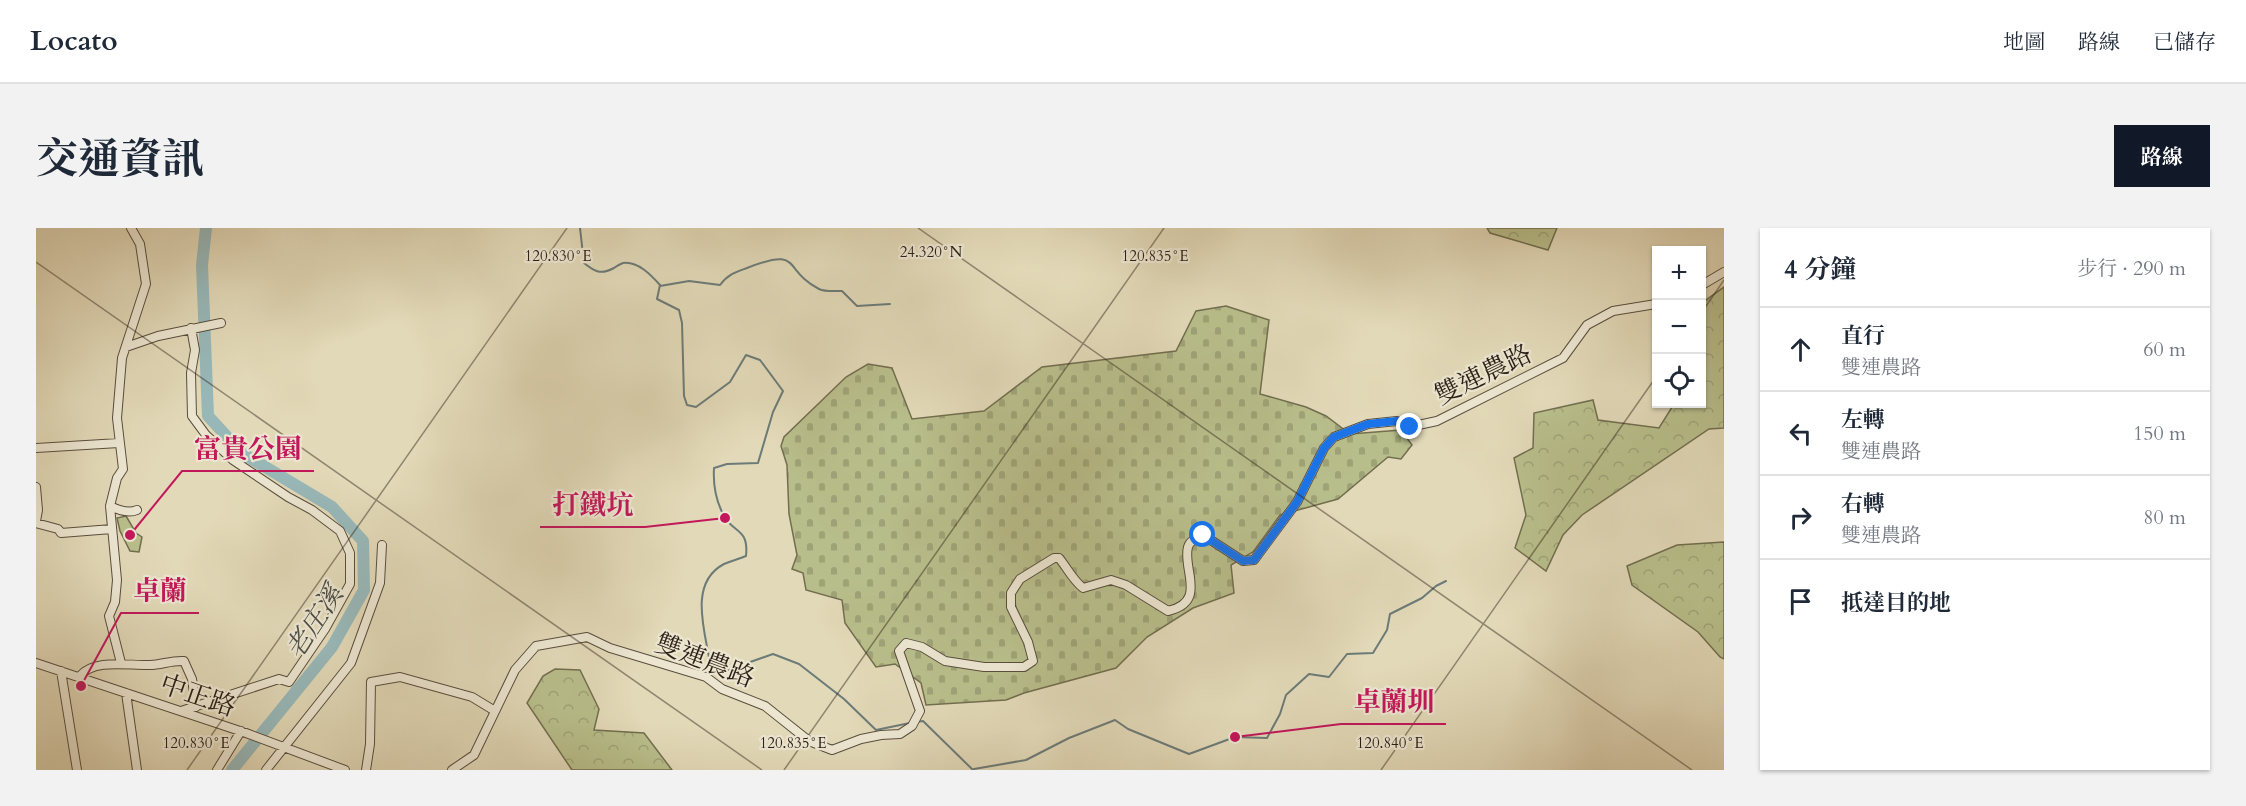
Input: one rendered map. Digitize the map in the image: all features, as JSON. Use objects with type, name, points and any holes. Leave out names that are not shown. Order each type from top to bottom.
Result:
[{"type":"street","points":[[121,663],[109,616],[115,602],[117,580],[110,506],[117,478],[123,469],[117,418],[122,358],[146,284],[140,244],[131,228]]},
{"type":"street","points":[[1706,282],[1724,272]]},
{"type":"street","name":"雙連農路","points":[[495,711],[515,670],[536,646],[587,637],[610,648],[706,677],[722,689],[765,706],[809,741],[832,750],[861,739],[900,734],[912,726],[920,711],[899,651],[906,643],[922,647],[945,661],[984,667],[1024,668],[1033,661],[1028,642],[1011,607],[1011,592],[1020,579],[1054,558],[1059,558],[1068,568],[1072,579],[1083,588],[1111,580],[1126,585],[1168,611],[1178,609],[1186,603],[1191,588],[1188,547],[1192,540],[1203,535],[1243,561],[1254,560],[1297,502],[1324,448],[1334,437],[1368,424],[1397,421],[1410,427],[1437,421],[1563,358],[1587,325],[1613,311],[1652,305]]},
{"type":"street","points":[[126,347],[159,336],[221,323]]},
{"type":"street","points":[[181,711],[279,679],[289,682],[325,629],[350,584],[350,553],[339,531],[312,510],[288,498],[233,460],[206,435],[192,416],[191,373],[195,350],[191,328]]},
{"type":"street","points":[[36,447],[119,443]]},
{"type":"street","points":[[36,492],[36,522],[61,532],[112,528]]},
{"type":"street","points":[[110,506],[119,510],[134,512],[137,510]]},
{"type":"street","points":[[266,770],[351,663],[380,583],[381,545]]},
{"type":"street","points":[[80,676],[89,669],[121,663],[152,665],[184,661],[192,679],[196,707]]},
{"type":"street","name":"中正路","points":[[36,663],[243,732],[345,770]]},
{"type":"street","points":[[61,671],[77,770]]},
{"type":"street","points":[[366,770],[370,744],[370,682],[400,677],[472,697],[495,711],[474,755],[452,770]]},
{"type":"street","points":[[126,693],[137,770]]},
{"type":"street","points":[[217,770],[243,732]]},
{"type":"green space","points":[[1487,228],[1557,228],[1548,250],[1490,233]]},
{"type":"green space","points":[[1724,287],[1724,428],[1709,429],[1582,515],[1563,535],[1546,571],[1515,548],[1526,515],[1514,458],[1533,448],[1534,413],[1593,400],[1598,420],[1659,428],[1672,408],[1706,408],[1706,300]]},
{"type":"green space","points":[[1226,306],[1269,320],[1260,394],[1306,407],[1326,416],[1350,434],[1401,430],[1412,445],[1401,459],[1388,457],[1338,499],[1280,515],[1253,552],[1231,565],[1234,593],[1193,608],[1147,637],[1116,668],[1006,700],[926,705],[921,683],[895,664],[876,667],[845,623],[842,600],[806,590],[803,573],[792,569],[797,555],[789,514],[787,465],[781,446],[784,437],[846,377],[868,364],[892,368],[912,419],[984,411],[1042,367],[1176,351],[1196,311]]},
{"type":"green space","points":[[126,516],[136,533],[142,537],[139,552],[130,551],[120,531],[117,518]]},
{"type":"green space","points":[[1724,542],[1724,659],[1698,632],[1632,585],[1627,566],[1677,545]]},
{"type":"green space","points":[[555,669],[580,670],[599,709],[594,730],[644,733],[672,770],[572,770],[527,703],[543,676]]},
{"type":"waterway","name":"老庄溪","points":[[206,228],[202,265],[208,416],[242,453],[332,507],[363,541],[364,590],[332,647],[232,770]]},
{"type":"waterway","points":[[580,228],[584,263],[602,272],[623,263],[639,266],[660,285],[657,299],[679,310],[682,323],[684,396],[687,405],[696,407],[730,382],[746,355],[760,360],[783,391],[773,412],[758,463],[727,464],[714,468],[714,480],[721,510],[743,536],[746,556],[724,564],[713,572],[706,583],[702,595],[702,609],[710,663],[722,672],[773,654],[799,664],[844,699],[876,730],[910,723]]},
{"type":"waterway","points":[[660,286],[689,281],[720,285],[736,272],[777,259],[790,263],[800,275],[819,289],[842,291],[857,306],[890,304]]},
{"type":"waterway","points":[[974,769],[1026,760],[1069,738],[1115,720],[1128,729],[1189,754],[1235,737],[1267,738],[1280,714],[1286,695],[1309,674],[1329,677],[1347,654],[1373,653],[1387,630],[1390,614],[1422,598],[1446,581]]},
{"type":"waterway","points":[[916,722],[923,721],[973,770]]},
{"type":"place","name":"打鐵坑","points":[[725,518]]},
{"type":"place","name":"富貴公園","points":[[130,535]]},
{"type":"place","name":"卓蘭","points":[[81,686]]},
{"type":"place","name":"卓蘭圳","points":[[1235,737]]},
{"type":"route","points":[[1203,535],[1243,561],[1254,560],[1297,502],[1324,448],[1334,437],[1368,424],[1397,421],[1410,427]]}]
